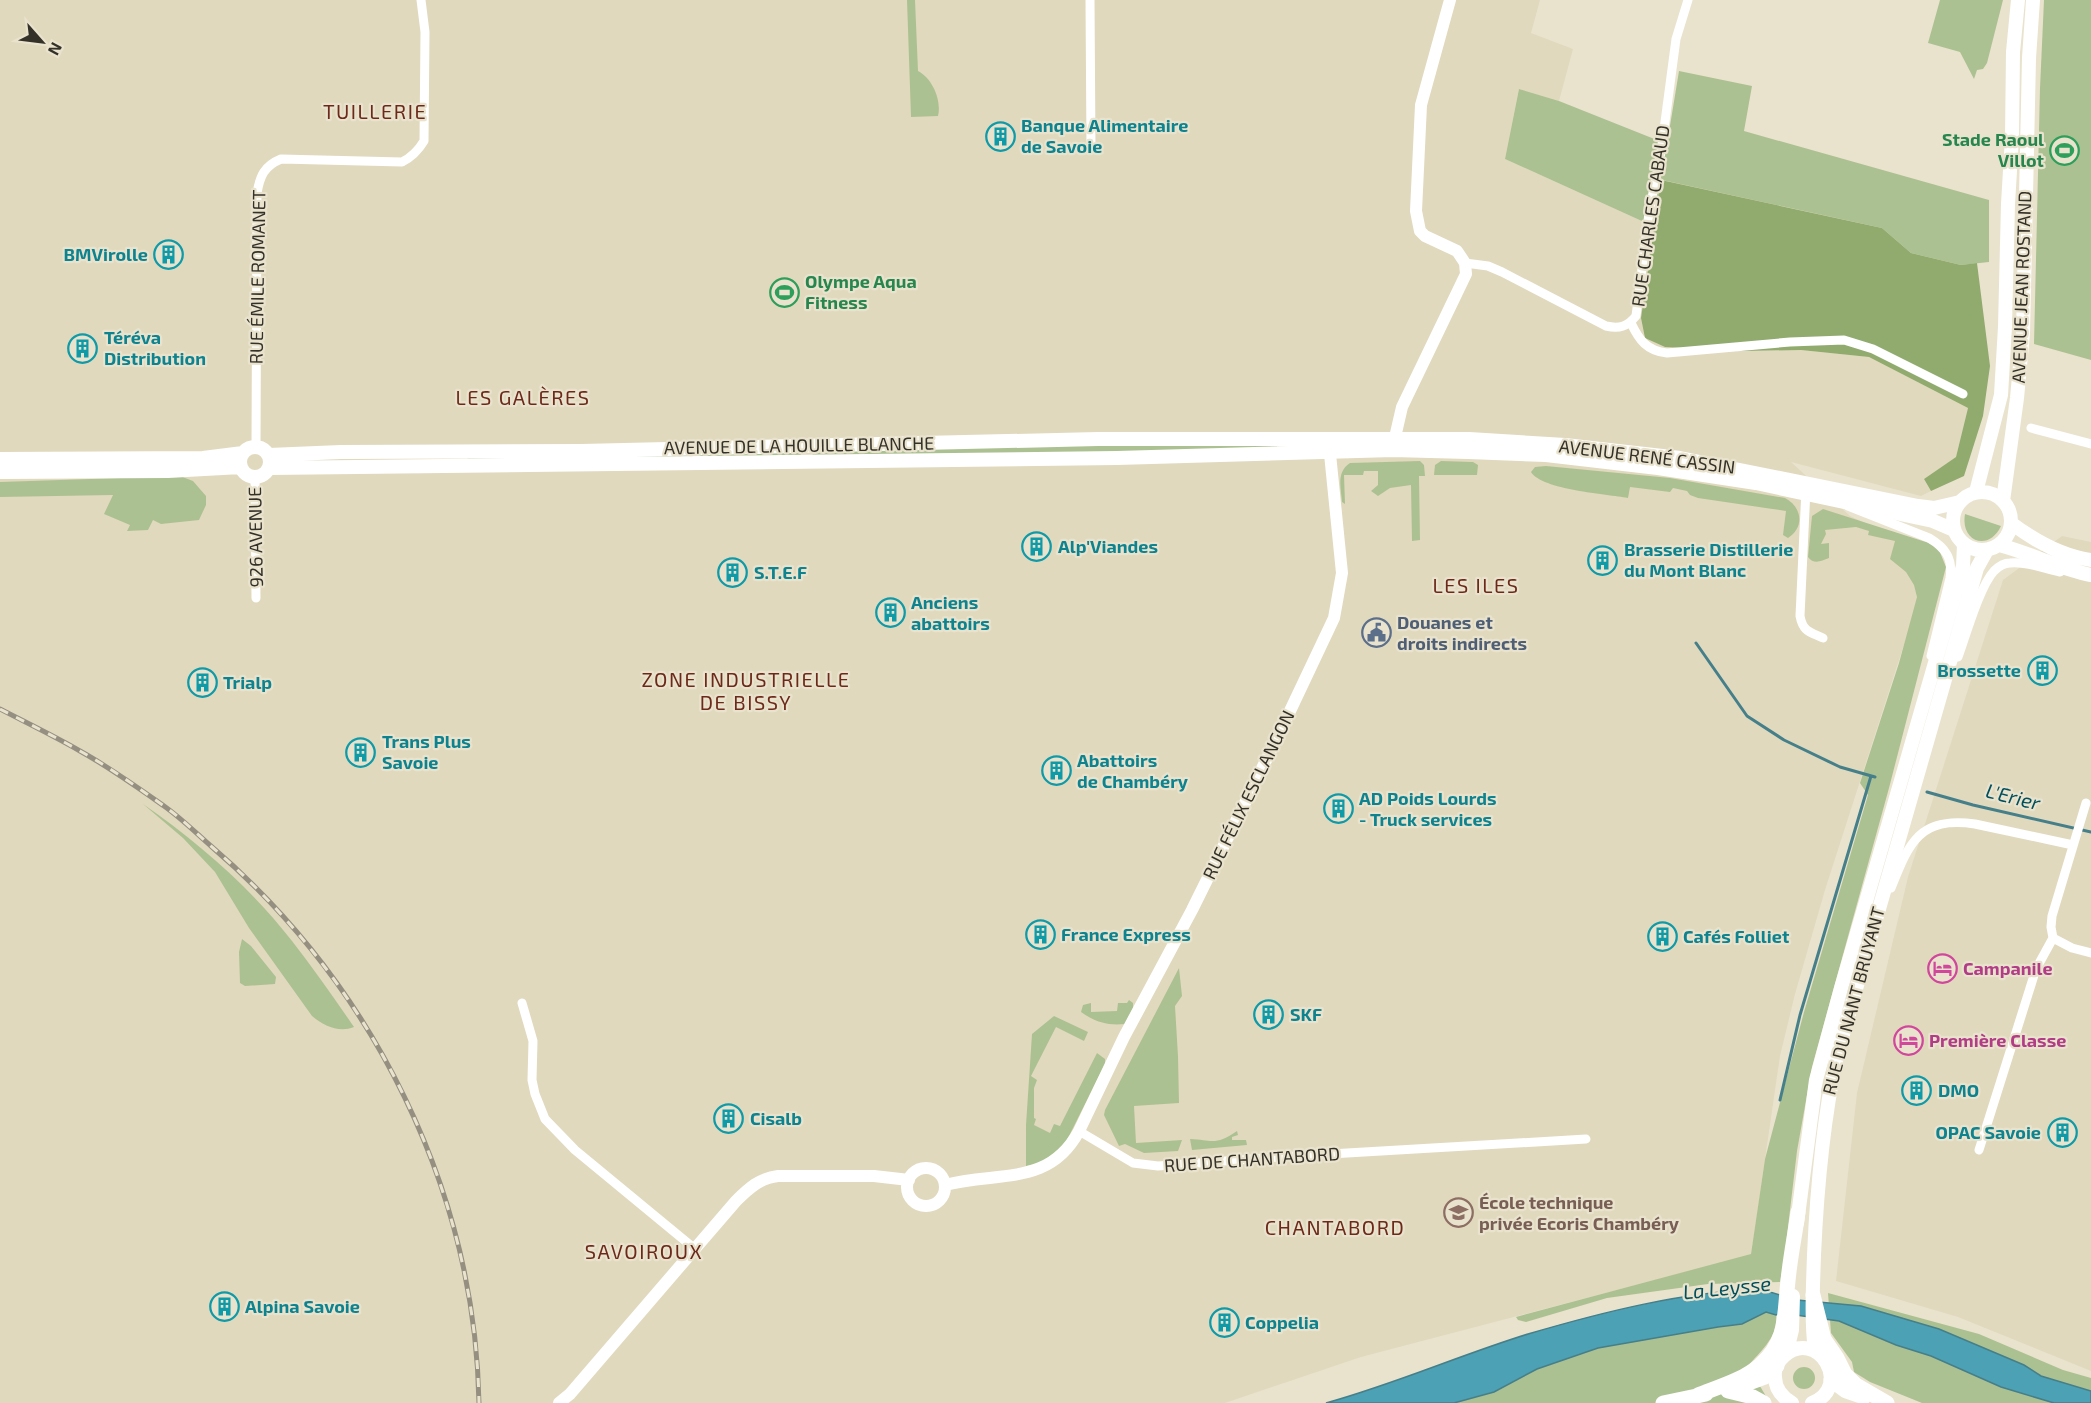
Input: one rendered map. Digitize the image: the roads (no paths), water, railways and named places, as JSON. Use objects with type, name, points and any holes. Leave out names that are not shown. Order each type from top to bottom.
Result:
[{"type":"highway","points":[[1698,1395],[1754,1370],[1786,1336],[1785,1319],[1798,1212]]},
{"type":"highway","points":[[1813,1289],[1819,1326],[1818,1344],[1837,1358],[1850,1380],[1887,1403]]},
{"type":"highway","points":[[1664,1403],[1728,1391],[1765,1377],[1781,1360]]},
{"type":"highway","points":[[1831,1380],[1853,1394],[1887,1403]]},
{"type":"highway","points":[[1728,1391],[1753,1397],[1764,1403]]},
{"type":"main road","name":"AVENUE JEAN ROSTAND","points":[[1976,492],[2001,395],[2012,137],[2013,52],[2018,0]]},
{"type":"main road","name":"AVENUE JEAN ROSTAND","points":[[2011,523],[2010,512],[2004,501],[2023,333],[2029,58],[2033,0]]},
{"type":"main road","name":"AVENUE DE LA HOUILLE BLANCHE","points":[[269,461],[341,452],[650,449],[1098,439],[1329,446]]},
{"type":"main road","name":"AVENUE RENÉ CASSIN","points":[[1329,446],[1469,439],[1565,445],[1647,453],[1706,462],[1806,488],[1918,506],[1934,508],[1960,502]]},
{"type":"main road","name":"AVENUE DE LA HOUILLE BLANCHE","points":[[269,461],[1117,458],[1329,446]]},
{"type":"main road","points":[[0,472],[168,471],[246,455],[264,449],[269,461],[263,474],[255,477],[248,475],[246,455]]},
{"type":"main road","points":[[0,459],[203,458],[246,455]]},
{"type":"main road","name":"AVENUE RENÉ CASSIN","points":[[1806,488],[1840,502],[1933,521],[1954,530]]},
{"type":"main road","points":[[2004,501],[1996,495],[1976,492],[1960,502],[1952,520],[1954,530],[1964,545],[1975,550],[1993,548],[2021,550],[2089,575]]},
{"type":"main road","points":[[1993,548],[2008,535],[2011,523],[2028,536],[2057,551],[2091,560]]},
{"type":"main road","name":"RUE DU NANT BRUYANT","points":[[1798,1212],[1816,1080],[1963,566],[1964,545]]},
{"type":"main road","name":"RUE DU NANT BRUYANT","points":[[1813,1289],[1817,1189],[1828,1096],[1837,1055],[1977,568],[1993,548]]},
{"type":"main road","points":[[1786,1336],[1781,1360],[1774,1373],[1776,1388],[1786,1400],[1792,1403]]},
{"type":"main road","points":[[1781,1360],[1800,1348],[1818,1344],[1829,1366],[1831,1380],[1819,1401]]},
{"type":"street","name":"RUE ÉMILE ROMANET","points":[[246,455],[257,193],[262,172],[271,163],[281,159],[402,162],[420,149],[424,141],[425,32],[421,0]]},
{"type":"street","points":[[1090,0],[1091,147]]},
{"type":"street","points":[[1393,444],[1402,407],[1466,274],[1466,263],[1456,251],[1425,236],[1420,231],[1416,211],[1421,105],[1450,0]]},
{"type":"street","name":"RUE CHARLES CABAUD","points":[[1466,263],[1488,266],[1502,272],[1606,326],[1621,327],[1631,323],[1636,316],[1649,213],[1661,152],[1676,39],[1688,0]]},
{"type":"street","points":[[1631,323],[1638,339],[1649,348],[1667,353],[1790,342],[1844,340],[1873,349],[1963,394]]},
{"type":"street","points":[[2031,428],[2091,444]]},
{"type":"street","name":"RUE FÉLIX ESCLANGON","points":[[1079,1131],[1128,1028],[1192,910],[1334,618],[1339,597],[1341,563],[1329,446]]},
{"type":"street","name":"926 AVENUE","points":[[255,477],[256,598]]},
{"type":"street","points":[[1806,488],[1800,616],[1802,626],[1823,638]]},
{"type":"street","name":"AVENUE RENÉ CASSIN","points":[[1840,502],[1856,511],[1929,538]]},
{"type":"street","name":"RUE DU NANT BRUYANT","points":[[1908,758],[1952,568],[1941,545],[1929,538]]},
{"type":"street","name":"RUE DU NANT BRUYANT","points":[[1930,729],[1984,587],[1993,572],[2004,564],[2017,562],[2089,575]]},
{"type":"street","points":[[1979,1150],[2036,969],[2053,938],[2052,916],[2086,803]]},
{"type":"street","points":[[1870,939],[1906,850],[1919,835],[1937,825],[1960,822],[2073,845]]},
{"type":"street","points":[[2053,938],[2072,948],[2091,953]]},
{"type":"street","points":[[522,1003],[534,1041],[532,1080],[545,1119],[575,1150],[694,1249]]},
{"type":"street","points":[[945,1185],[971,1178],[1037,1170],[1062,1154],[1079,1131]]},
{"type":"street","name":"RUE DE CHANTABORD","points":[[1079,1131],[1133,1163],[1158,1166],[1586,1139]]},
{"type":"street","points":[[928,1168],[939,1174],[945,1185],[943,1196],[939,1200],[924,1206],[910,1197],[908,1186],[909,1180],[916,1171],[928,1168]]},
{"type":"street","points":[[560,1403],[736,1201],[752,1186],[764,1179],[787,1176],[874,1176],[909,1180]]},
{"type":"water","points":[[1760,1289],[1797,1300],[1861,1306],[1939,1329],[2024,1365],[2041,1376],[2091,1391],[2091,1403],[2054,1403],[2001,1387],[1931,1356],[1896,1345],[1839,1321],[1766,1312],[1742,1324],[1598,1348],[1537,1369],[1494,1392],[1454,1403],[1326,1403],[1503,1342],[1585,1318],[1643,1304],[1701,1294]]},
{"type":"waterway","points":[[1696,643],[1747,716],[1784,740],[1840,767],[1875,777]]},
{"type":"waterway","points":[[1780,1100],[1800,1015],[1871,776]]},
{"type":"waterway","name":"L'Erier","points":[[1927,792],[2091,832]]},
{"type":"railway","points":[[0,709],[60,740],[123,777],[170,811],[212,847],[270,902],[321,962],[366,1027],[404,1097],[435,1170],[458,1246],[473,1324],[479,1403]]},
{"type":"place","name":"Banque Alimentaire de Savoie","points":[[1000,136]]},
{"type":"place","name":"Stade Raoul Villot","points":[[2065,150]]},
{"type":"place","name":"BMVirolle","points":[[169,255]]},
{"type":"place","name":"Olympe Aqua Fitness","points":[[784,292]]},
{"type":"place","name":"Téréva Distribution","points":[[83,348]]},
{"type":"place","name":"Alp'Viandes","points":[[1037,547]]},
{"type":"place","name":"Brasserie Distillerie du Mont Blanc","points":[[1603,560]]},
{"type":"place","name":"S.T.E.F","points":[[733,573]]},
{"type":"place","name":"Anciens abattoirs","points":[[890,613]]},
{"type":"place","name":"Douanes et droits indirects","points":[[1376,633]]},
{"type":"place","name":"Brossette","points":[[2042,671]]},
{"type":"place","name":"Trialp","points":[[202,683]]},
{"type":"place","name":"Trans Plus Savoie","points":[[361,752]]},
{"type":"place","name":"Abattoirs de Chambéry","points":[[1056,771]]},
{"type":"place","name":"AD Poids Lourds - Truck services","points":[[1338,809]]},
{"type":"place","name":"France Express","points":[[1040,935]]},
{"type":"place","name":"Cafés Folliet","points":[[1662,937]]},
{"type":"place","name":"Campanile","points":[[1942,969]]},
{"type":"place","name":"SKF","points":[[1269,1015]]},
{"type":"place","name":"Première Classe","points":[[1908,1041]]},
{"type":"place","name":"DMO","points":[[1917,1091]]},
{"type":"place","name":"Cisalb","points":[[729,1119]]},
{"type":"place","name":"OPAC Savoie","points":[[2062,1133]]},
{"type":"place","name":"École technique privée Ecoris Chambéry","points":[[1458,1213]]},
{"type":"place","name":"Alpina Savoie","points":[[224,1307]]},
{"type":"place","name":"Coppelia","points":[[1224,1323]]},
{"type":"district","name":"TUILLERIE","points":[[375,112]]},
{"type":"district","name":"LES GALÈRES","points":[[523,398]]},
{"type":"district","name":"LES ILES","points":[[1476,586]]},
{"type":"district","name":"ZONE INDUSTRIELLE DE BISSY","points":[[746,692]]},
{"type":"district","name":"CHANTABORD","points":[[1335,1228]]},
{"type":"district","name":"SAVOIROUX","points":[[644,1252]]},
{"type":"water label","name":"La Leysse","points":[[1727,1288]]}]
